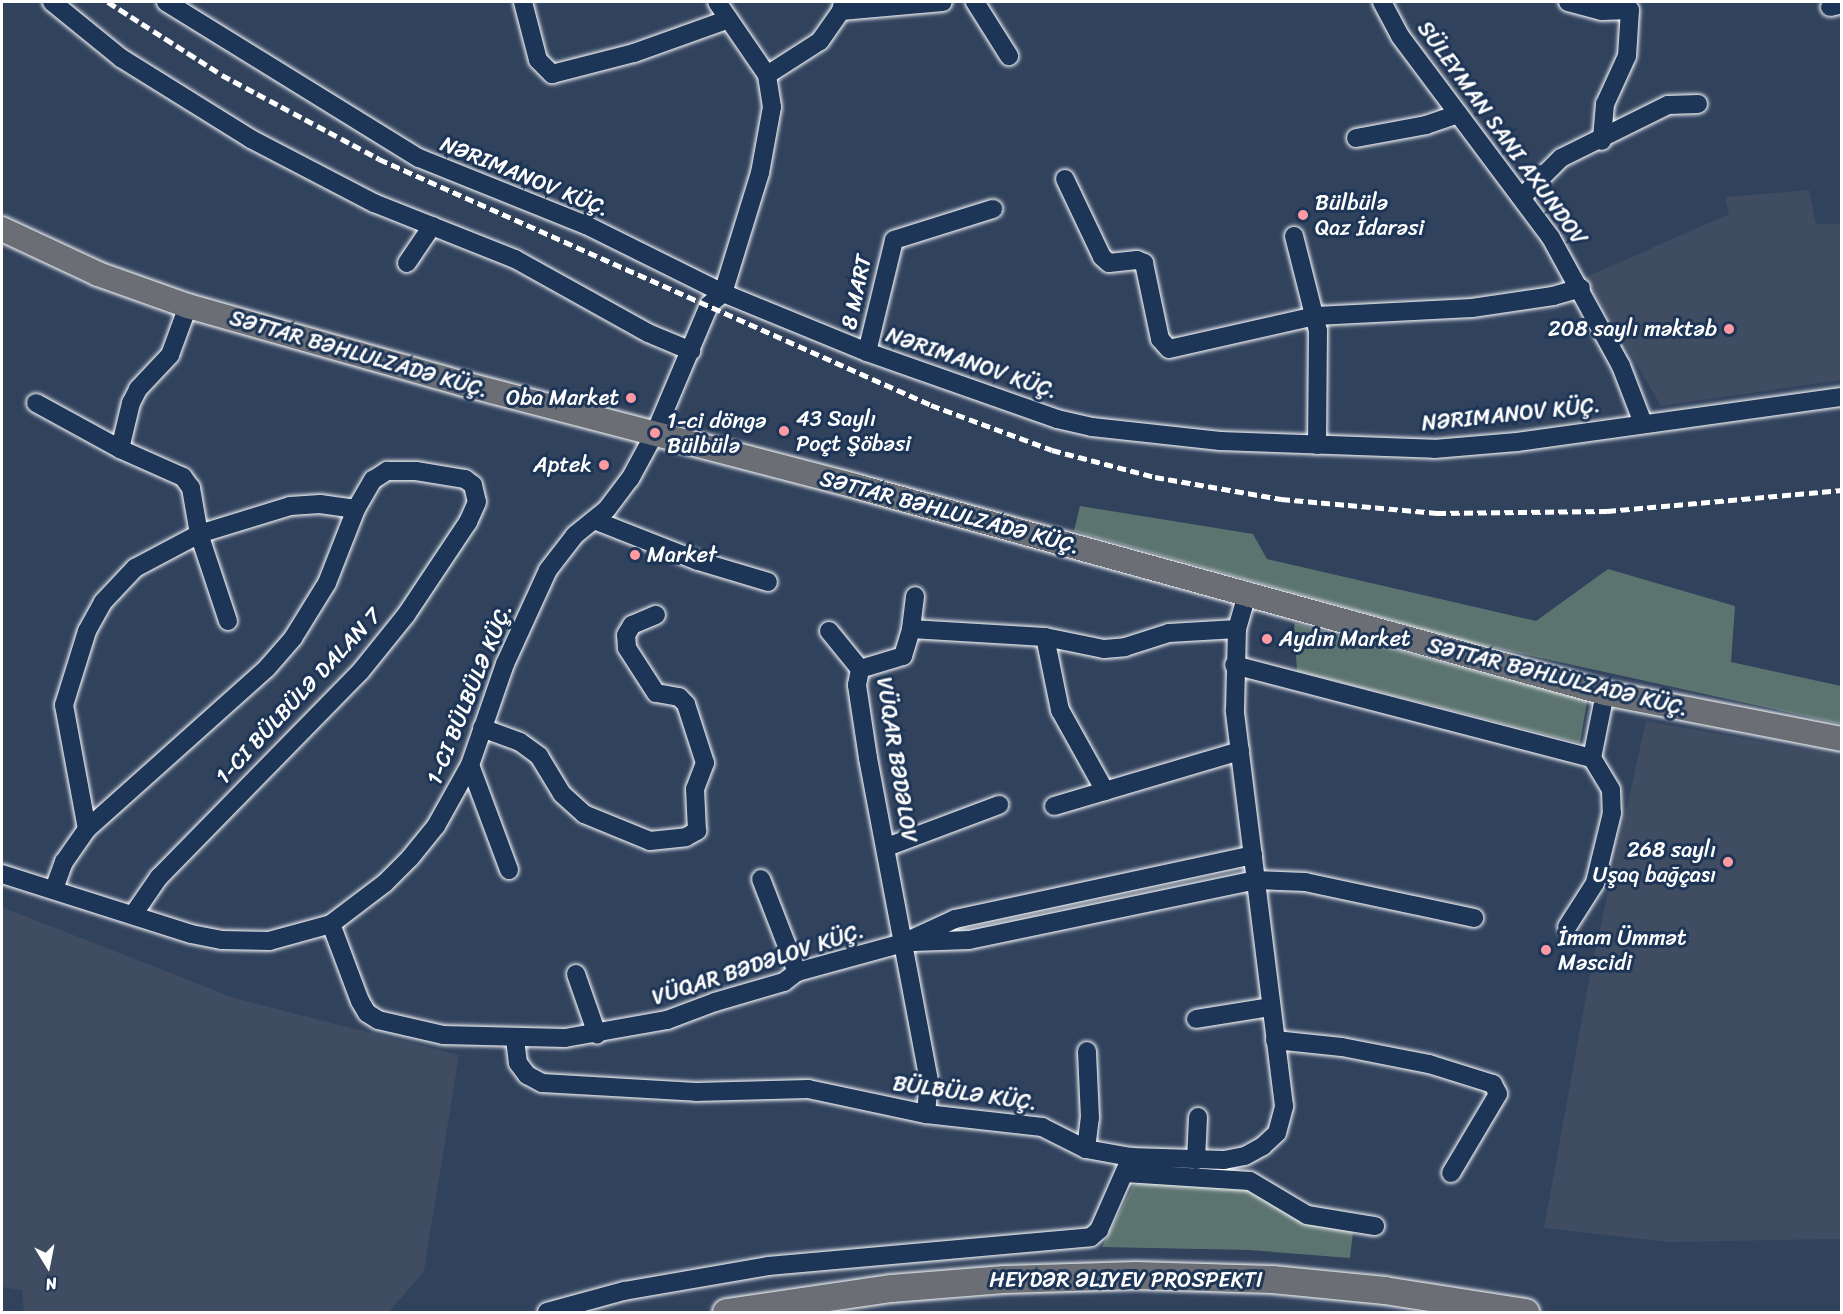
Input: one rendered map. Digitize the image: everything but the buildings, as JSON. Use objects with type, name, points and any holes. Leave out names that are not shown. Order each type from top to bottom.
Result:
[{"type":"highway","name":"HEYDƏR ƏLIYEV PROSPEKTI","points":[[726,1312],[891,1288],[1004,1279],[1136,1275],[1272,1279],[1384,1290],[1525,1312]]},
{"type":"main road","name":"SƏTTAR BƏHLULZADƏ KÜÇ.","points":[[2,229],[83,268],[188,306],[464,384],[655,433],[1247,593],[1605,693],[1842,738]]},
{"type":"street","points":[[52,2],[121,58],[251,139],[374,203],[515,259],[648,333],[691,351]]},
{"type":"street","name":"NƏRIMANOV KÜÇ.","points":[[166,2],[419,158],[586,225],[723,293],[867,351],[1058,418],[1092,427],[1160,437],[1317,445],[1479,446],[1842,397]]},
{"type":"street","points":[[523,2],[538,60],[552,74],[634,53],[726,20]]},
{"type":"street","points":[[717,2],[726,20],[767,75],[771,128],[723,293]]},
{"type":"street","points":[[767,75],[820,41],[842,6],[943,2]]},
{"type":"street","points":[[975,2],[1009,56]]},
{"type":"street","name":"SÜLEYMAN SANI AXUNDOV","points":[[1382,2],[1400,36],[1522,197],[1581,288],[1621,366],[1643,423]]},
{"type":"street","points":[[1568,2],[1602,11],[1630,6],[1627,56],[1605,104],[1602,141]]},
{"type":"street","points":[[1522,197],[1551,164],[1602,141],[1668,105],[1698,104]]},
{"type":"street","points":[[1356,138],[1426,126],[1458,114]]},
{"type":"street","points":[[1065,179],[1102,257],[1109,263],[1137,260],[1144,263],[1163,345],[1169,348],[1316,316],[1472,308],[1553,296],[1581,288]]},
{"type":"street","name":"8 MART","points":[[867,351],[894,240],[993,209]]},
{"type":"street","points":[[407,263],[432,226]]},
{"type":"street","points":[[1294,236],[1316,316],[1317,445]]},
{"type":"street","name":"1-CI BÜLBÜLƏ KÜÇ.","points":[[2,874],[222,940],[269,941],[331,924],[385,883],[410,858],[441,818],[470,765],[505,664],[548,570],[575,535],[621,495],[655,433],[709,305],[723,293]]},
{"type":"street","points":[[120,449],[131,403],[138,389],[170,355],[188,306]]},
{"type":"street","points":[[36,403],[120,449],[183,477],[191,488],[199,534],[228,621]]},
{"type":"street","name":"1-CI BÜLBÜLƏ DALAN 7","points":[[54,889],[64,862],[87,829],[267,668],[293,638],[327,583],[356,509],[373,480],[387,471],[437,472],[465,479],[477,491],[477,502],[468,522],[406,615],[352,680],[159,877],[133,915]]},
{"type":"street","points":[[87,829],[64,705],[68,684],[87,631],[113,589],[135,568],[199,534],[290,506],[320,504],[356,509]]},
{"type":"street","points":[[594,520],[688,558],[768,582]]},
{"type":"street","name":"BÜLBÜLƏ KÜÇ.","points":[[515,1039],[518,1063],[527,1075],[542,1083],[696,1092],[808,1089],[926,1114],[1041,1127],[1086,1149],[1128,1165],[1245,1156],[1277,1133],[1284,1106],[1240,751],[1234,665],[1237,629],[1247,593]]},
{"type":"street","points":[[915,596],[911,629],[1045,637],[1104,649],[1125,647],[1169,633],[1237,629]]},
{"type":"street","points":[[482,728],[520,742],[539,756],[562,794],[584,814],[651,842],[664,842],[697,831],[695,789],[705,763],[686,704],[679,697],[656,693],[627,648],[626,635],[632,625],[656,615]]},
{"type":"street","name":"VÜQAR BƏDƏLOV","points":[[911,629],[908,650],[903,656],[860,669],[857,685],[928,1081],[926,1114]]},
{"type":"street","points":[[829,631],[860,669]]},
{"type":"street","points":[[1045,637],[1060,710],[1105,791]]},
{"type":"street","points":[[1234,665],[1592,758]]},
{"type":"street","points":[[1567,927],[1595,883],[1612,813],[1611,790],[1592,758],[1605,693]]},
{"type":"street","points":[[1054,806],[1240,751]]},
{"type":"street","points":[[470,765],[509,870]]},
{"type":"street","points":[[887,847],[999,805]]},
{"type":"street","name":"VÜQAR BƏDƏLOV KÜÇ.","points":[[331,924],[367,1013],[378,1020],[443,1035],[515,1039],[597,1034],[667,1020],[715,1002],[784,982],[797,972],[903,943],[955,919],[1253,855]]},
{"type":"street","points":[[760,879],[797,972]]},
{"type":"street","points":[[903,943],[969,940],[1256,880],[1305,882],[1474,918]]},
{"type":"street","points":[[576,974],[597,1034]]},
{"type":"street","points":[[1196,1019],[1270,1007]]},
{"type":"street","points":[[1275,1040],[1342,1047],[1429,1064],[1493,1084],[1498,1094],[1451,1173]]},
{"type":"street","points":[[1086,1149],[1090,1118],[1087,1051]]},
{"type":"street","points":[[1196,1160],[1198,1117]]},
{"type":"street","points":[[547,1312],[624,1291],[768,1266],[1091,1237],[1099,1230],[1128,1165],[1250,1181],[1307,1215],[1375,1226]]},
{"type":"shaded area","name":"208 saylı məktəb","points":[[1809,190],[1816,224],[1841,224],[1841,380],[1661,406],[1586,277],[1729,214],[1725,197]]},
{"type":"shaded area","points":[[1646,721],[1841,756],[1841,1239],[1668,1242],[1544,1228],[1591,969]]},
{"type":"shaded area","points":[[2,907],[237,999],[459,1055],[424,1271],[389,1312],[24,1312],[22,1290],[2,1287]]},
{"type":"green space","points":[[1080,506],[1253,534],[1267,559],[1536,621],[1608,569],[1735,606],[1731,662],[1841,686],[1841,724],[1473,643],[1074,531]]},
{"type":"green space","points":[[1294,623],[1587,701],[1580,743],[1297,671]]},
{"type":"green space","points":[[1146,1179],[1253,1188],[1304,1221],[1353,1232],[1350,1258],[1249,1250],[1102,1247],[1133,1186]]},
{"type":"railway","points":[[108,2],[222,75],[379,159],[931,405],[1052,450],[1155,477],[1281,499],[1437,513],[1607,511],[1842,490]]},
{"type":"place","name":"Bülbülə Qaz İdarəsi","points":[[1303,215]]},
{"type":"place","name":"208 saylı məktəb","points":[[1729,329]]},
{"type":"place","name":"Oba Market","points":[[631,398]]},
{"type":"place","name":"43 Saylı Poçt Şöbəsi","points":[[784,431]]},
{"type":"place","name":"1-ci döngə Bülbülə","points":[[655,433]]},
{"type":"place","name":"Aptek","points":[[604,465]]},
{"type":"place","name":"Market","points":[[635,555]]},
{"type":"place","name":"Aydın Market","points":[[1267,639]]},
{"type":"place","name":"268 saylı Uşaq bağçası","points":[[1728,862]]},
{"type":"place","name":"İmam Ümmət Məscidi","points":[[1546,950]]}]
